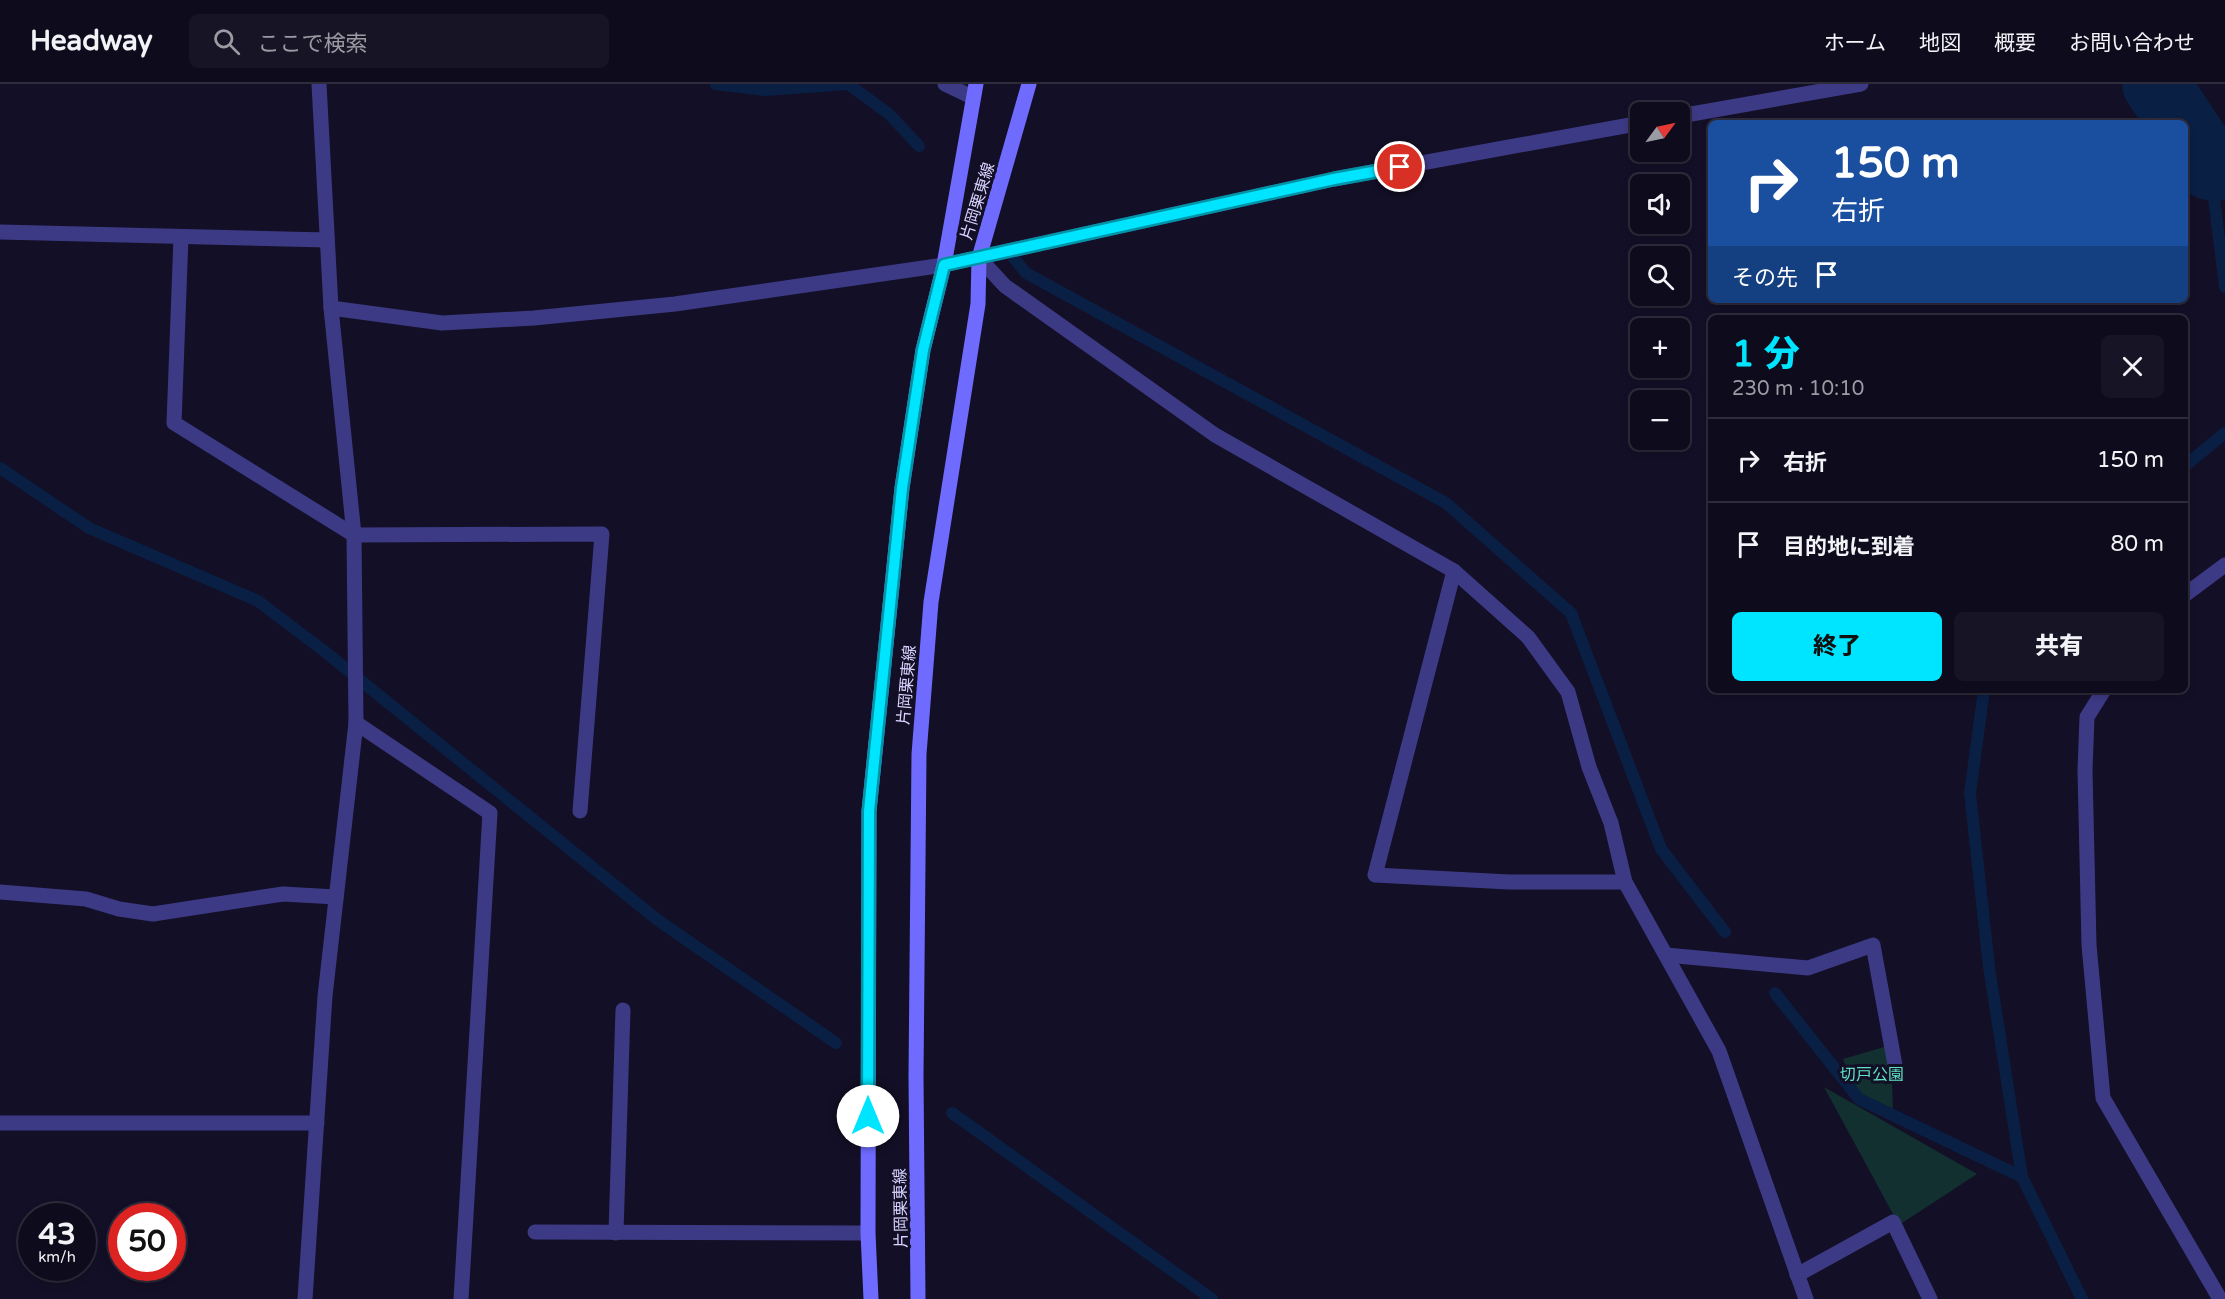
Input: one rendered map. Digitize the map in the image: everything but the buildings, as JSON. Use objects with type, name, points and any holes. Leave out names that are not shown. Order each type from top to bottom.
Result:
[{"type":"main road","name":"片岡栗東線","points":[[918,1299],[916,1076],[919,754],[931,602],[978,304],[979,258],[1029,84]]},
{"type":"main road","name":"片岡栗東線","points":[[871,1299],[868,1233],[869,811],[902,488],[923,350],[944,265],[974,91]]},
{"type":"street","points":[[305,1299],[325,996],[356,723],[354,535],[331,308],[319,84]]},
{"type":"street","points":[[945,84],[974,91]]},
{"type":"street","points":[[1690,114],[1861,84]]},
{"type":"street","points":[[331,308],[442,323],[534,318],[675,304],[944,265],[1334,179],[1630,125]]},
{"type":"street","points":[[0,232],[327,240]]},
{"type":"street","points":[[181,237],[174,423],[354,535],[602,534],[580,811]]},
{"type":"street","points":[[979,258],[1005,286],[1215,435],[1454,571],[1528,637],[1568,692],[1589,767],[1611,823],[1625,882],[1719,1052],[1806,1299]]},
{"type":"street","points":[[2188,593],[2225,565]]},
{"type":"street","points":[[1454,571],[1375,875],[1509,882],[1625,882]]},
{"type":"street","points":[[2102,693],[2087,717],[2085,770],[2089,945],[2103,1098],[2220,1299]]},
{"type":"street","points":[[356,723],[490,813],[461,1299]]},
{"type":"street","points":[[0,892],[86,899],[119,909],[153,914],[283,894],[336,897]]},
{"type":"street","points":[[1666,955],[1808,968],[1873,945],[1898,1076]]},
{"type":"street","points":[[616,1233],[623,1010]]},
{"type":"street","points":[[0,1123],[316,1123]]},
{"type":"street","points":[[1797,1275],[1893,1221],[1930,1299]]},
{"type":"street","points":[[535,1232],[868,1233]]},
{"type":"green space","name":"切戸公園","points":[[1891,1045],[1893,1115],[1859,1099],[1843,1059]]},
{"type":"green space","points":[[1824,1087],[1977,1174],[1899,1225]]},
{"type":"waterway","points":[[716,84],[765,90],[848,84],[889,114],[919,146]]},
{"type":"waterway","points":[[2156,84],[2180,120]]},
{"type":"waterway","points":[[2188,132],[2210,166],[2217,167]]},
{"type":"waterway","points":[[2210,166],[2225,287]]},
{"type":"waterway","points":[[1013,257],[1026,273],[1446,503],[1571,613],[1661,849],[1725,932]]},
{"type":"waterway","points":[[2188,463],[2225,433]]},
{"type":"waterway","points":[[0,468],[89,528],[258,601],[324,651],[659,921],[836,1043]]},
{"type":"waterway","points":[[1984,693],[1970,793],[1989,967],[2022,1177],[2082,1299]]},
{"type":"waterway","points":[[1775,993],[1859,1099],[2022,1177]]},
{"type":"waterway","points":[[952,1113],[1212,1299]]},
{"type":"route","points":[[868,1116],[869,811],[902,488],[923,350],[944,265],[1334,179],[1400,167]]}]
